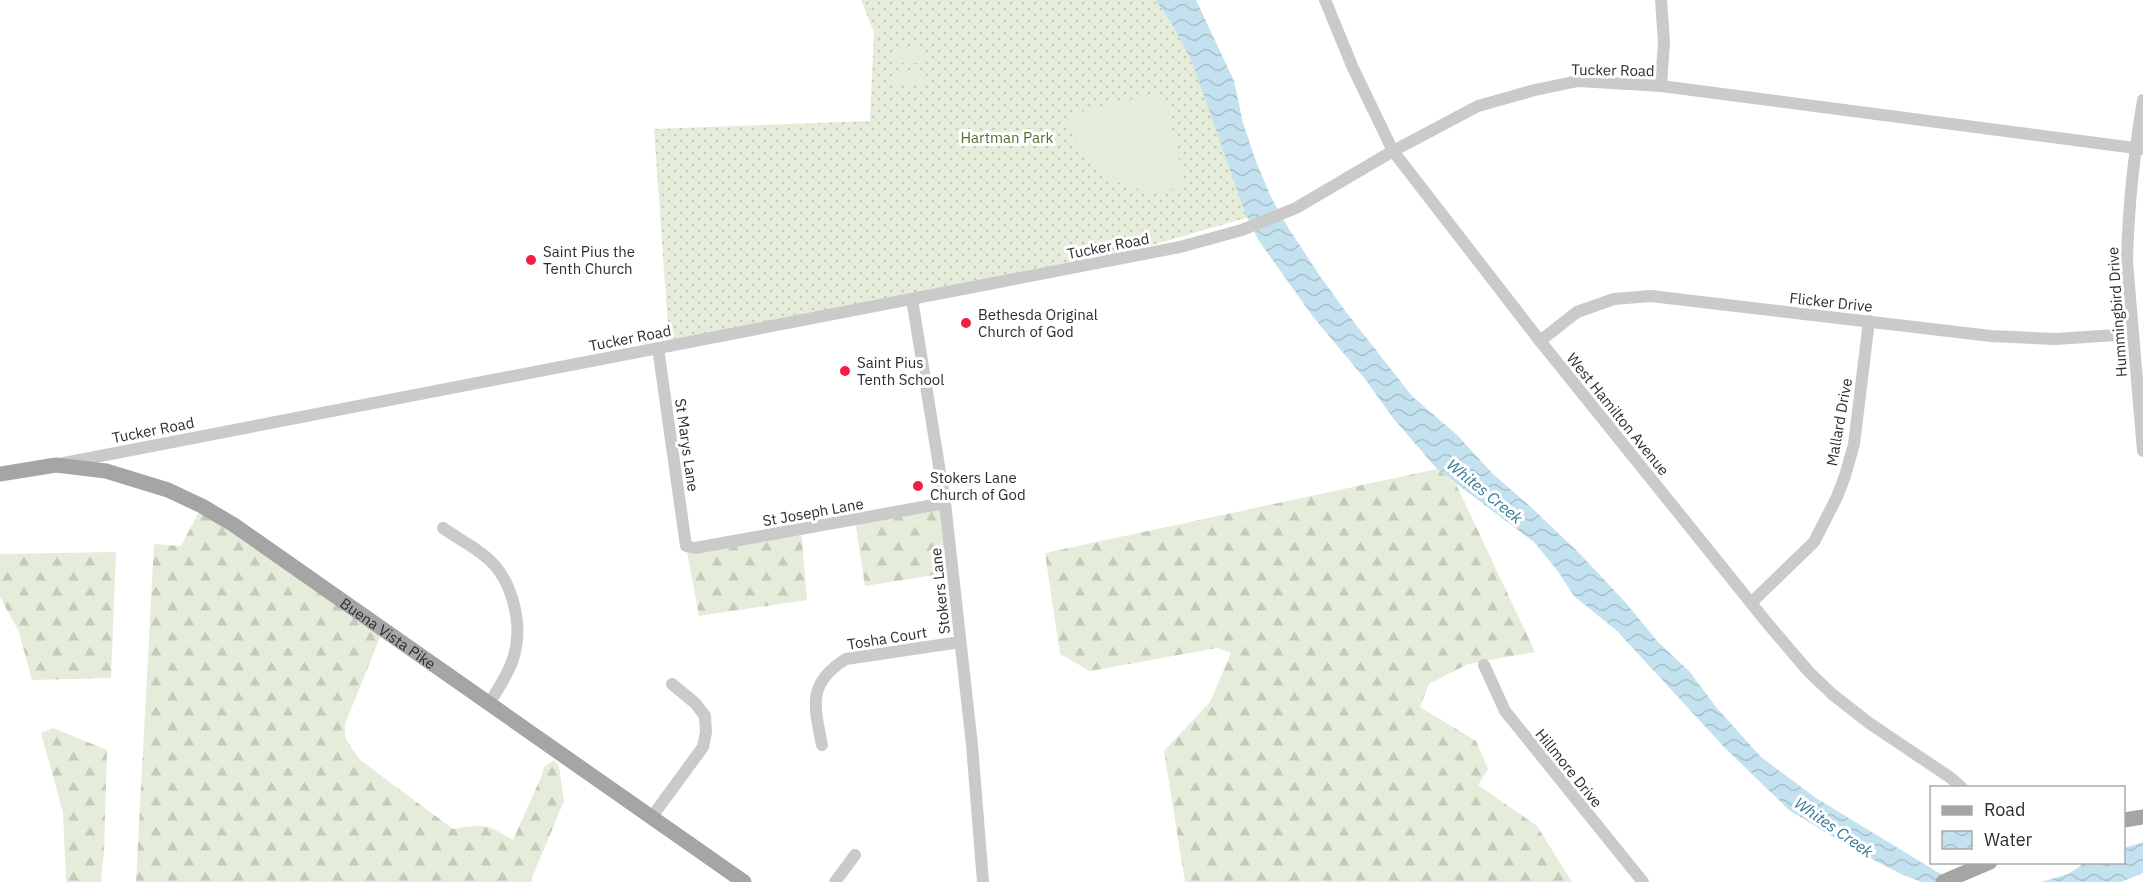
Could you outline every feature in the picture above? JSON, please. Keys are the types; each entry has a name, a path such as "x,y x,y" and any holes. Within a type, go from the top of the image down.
{"main road":[{"name":"Buena Vista Pike","path":"0,474 56,465 106,471 168,489 202,506 234,525 744,882"},
{"path":"2125,820 2143,817"},
{"path":"1943,882 1986,864"}],"street":[{"name":"West Hamilton Avenue","path":"1325,0 1353,68 1393,151 1539,341 1809,672 1832,694 1869,723 1960,786"},
{"path":"1661,0 1664,42 1661,86"},
{"name":"Tucker Road","path":"56,465 1180,247 1242,230 1296,208 1393,151 1478,106 1578,81 1661,86 2139,148"},
{"name":"Hummingbird Drive","path":"2143,100 2127,242 2132,334 2143,451"},
{"name":"Flicker Drive","path":"1539,341 1577,312 1614,299 1651,296 2014,338 2055,339 2132,334"},
{"name":"Stokers Lane","path":"912,299 945,503 975,778 983,882"},
{"name":"Mallard Drive","path":"1751,603 1814,542 1837,496 1854,444 1869,321"},
{"name":"St Marys Lane","path":"658,348 686,546"},
{"name":"St Joseph Lane","path":"686,546 695,548 945,503"},
{"path":"443,528 486,557 499,571 509,588 517,640 513,660 489,704"},
{"name":"Tosha Court","path":"822,745 815,712 815,698 821,680 831,668 846,659 960,642"},
{"name":"Hillmore Drive","path":"1484,665 1505,711 1643,882"},
{"path":"651,818 703,747 706,732 705,717 695,703 672,684"},
{"path":"836,882 855,855"}],"green space":[{"name":"Hartman Park","path":"861,0 1162,0 1189,43 1249,217 1121,254 669,340 654,129 870,121 874,32"},
{"path":"893,48 924,49 923,63 892,63"},
{"path":"892,70 923,71 923,85 892,84"},
{"path":"1157,93 1165,97 1185,187 1162,191 1129,187 1100,171 1079,146 1068,115"},
{"path":"1437,469 1456,484 1535,652 1468,664 1429,684 1420,707 1476,741 1488,769 1478,785 1537,826 1572,882 1185,882 1164,751 1210,702 1231,653 1217,648 1090,671 1060,654 1045,553"},
{"path":"945,503 953,572 865,586 855,520"},
{"path":"202,506 383,630 345,724 345,738 360,760 453,829 472,826 491,828 513,840 544,767 554,760 559,766 564,801 531,880 533,882 136,882 154,544 181,546"},
{"path":"801,529 807,600 699,616 686,546"},
{"path":"116,552 111,678 32,680 19,632 0,597 0,554"},
{"path":"53,728 107,750 101,882 66,882 63,812 41,733"}],"water":[{"name":"Whites Creek","path":"1156,0 1196,0 1234,81 1243,123 1272,199 1320,276 1412,396 1457,435 1493,474 1581,555 1626,603 1658,642 1690,672 1716,707 1761,757 1816,798 1939,873 1962,882 1921,882 1899,873 1858,852 1789,810 1724,747 1617,631 1574,596 1557,570 1534,542 1437,469 1393,418 1365,379 1314,318 1259,241 1246,215 1191,59"},
{"path":"2143,842 2143,873 2121,882 2041,882 2068,874 2083,864 2125,864 2125,848"}],"place":[{"name":"Saint Pius the Tenth Church","path":"531,260"},
{"name":"Bethesda Original Church of God","path":"966,323"},
{"name":"Saint Pius Tenth School","path":"845,371"},
{"name":"Stokers Lane Church of God","path":"918,486"}]}
